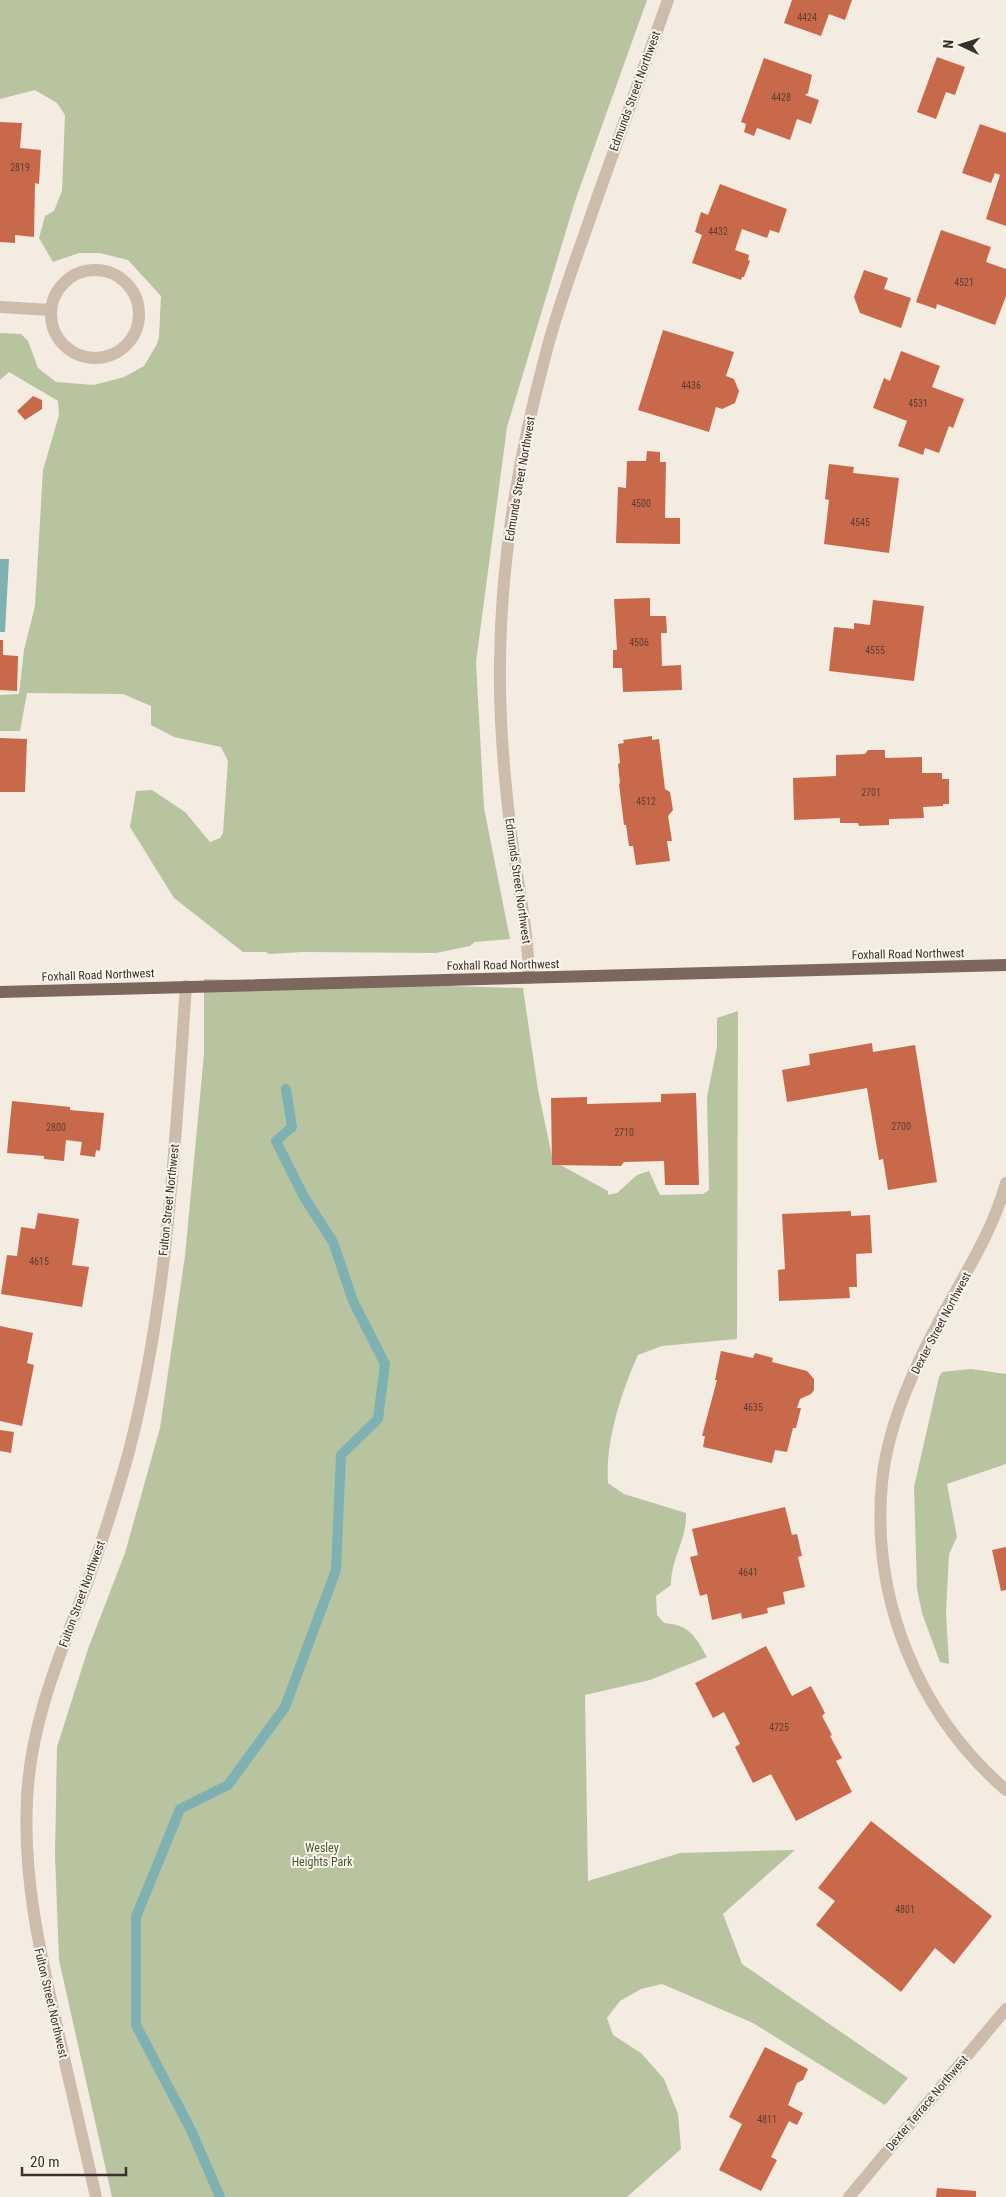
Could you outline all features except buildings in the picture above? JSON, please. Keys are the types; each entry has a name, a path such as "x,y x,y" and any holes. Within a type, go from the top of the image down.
{"main road":[{"name":"Foxhall Road Northwest","path":"0,992 1006,965"}],"street":[{"name":"Edmunds Street Northwest","path":"529,978 526,928 511,833 505,776 500,702 500,647 509,541 524,443 536,390 561,300 668,0"},
{"path":"99,270 116,275 129,286 138,301 139,318 134,335 124,348 109,357 91,359 74,354 61,343 53,327 51,310 56,293 67,280 82,272 99,270"},
{"path":"0,307 51,310"},
{"name":"Fulton Street Northwest","path":"96,2197 35,1928 28,1875 27,1794 34,1739 46,1693 104,1534 128,1455 142,1398 156,1314 168,1217 186,986"},
{"name":"Dexter Street Northwest","path":"1006,1183 985,1238 927,1344 907,1390 887,1451 882,1482 881,1514 890,1599 898,1627 916,1674 934,1706 964,1748 981,1768 1006,1790"},
{"name":"Dexter Terrace Northwest","path":"849,2197 1006,2009"}],"green space":[{"path":"0,0 647,0 575,201 507,427 476,662 484,808 510,939 475,942 470,946 436,953 303,952 269,954 266,952 243,952 174,898 130,827 136,791 152,790 185,812 210,842 220,838 223,833 228,761 221,747 174,737 151,725 151,706 123,694 27,693 20,731 0,731 0,695 19,694 24,650 35,606 43,470 59,415 58,401 9,372 0,380 0,333 21,334 28,341 38,368 56,382 94,385 124,377 144,366 159,337 161,296 128,260 100,253 79,253 53,262 39,238 45,216 54,211 62,191 65,115 57,103 35,90 0,99"},
{"name":"Wesley Heights Park","path":"204,979 523,988 538,1090 553,1161 608,1191 608,1195 617,1193 637,1175 649,1171 660,1195 703,1194 709,1190 707,1097 717,1047 717,1018 738,1011 737,1339 662,1346 638,1355 620,1401 609,1451 608,1468 608,1483 624,1494 686,1513 686,1523 673,1566 671,1585 656,1596 657,1615 664,1623 680,1626 691,1633 707,1657 650,1680 585,1695 588,1881 680,1853 795,1850 723,1914 742,1964 908,2078 885,2105 753,2023 662,1984 641,1989 620,2001 607,2018 613,2035 641,2053 664,2079 678,2114 681,2149 627,2197 112,2197 59,1960 55,1855 57,1747 88,1649 125,1553 160,1428 185,1256 204,1054"},
{"path":"971,1369 1006,1374 1006,1464 947,1484 957,1537 949,1554 946,1613 949,1664 940,1662 922,1613 917,1589 914,1487 939,1377 942,1372"}],"water":[{"path":"0,559 9,559 5,632 0,632"}],"waterway":[{"path":"220,2197 191,2130 136,2025 136,1917 180,1809 228,1785 285,1707 336,1570 341,1455 378,1419 385,1364 353,1301 333,1242 304,1197 276,1141 292,1127 286,1089"}]}
